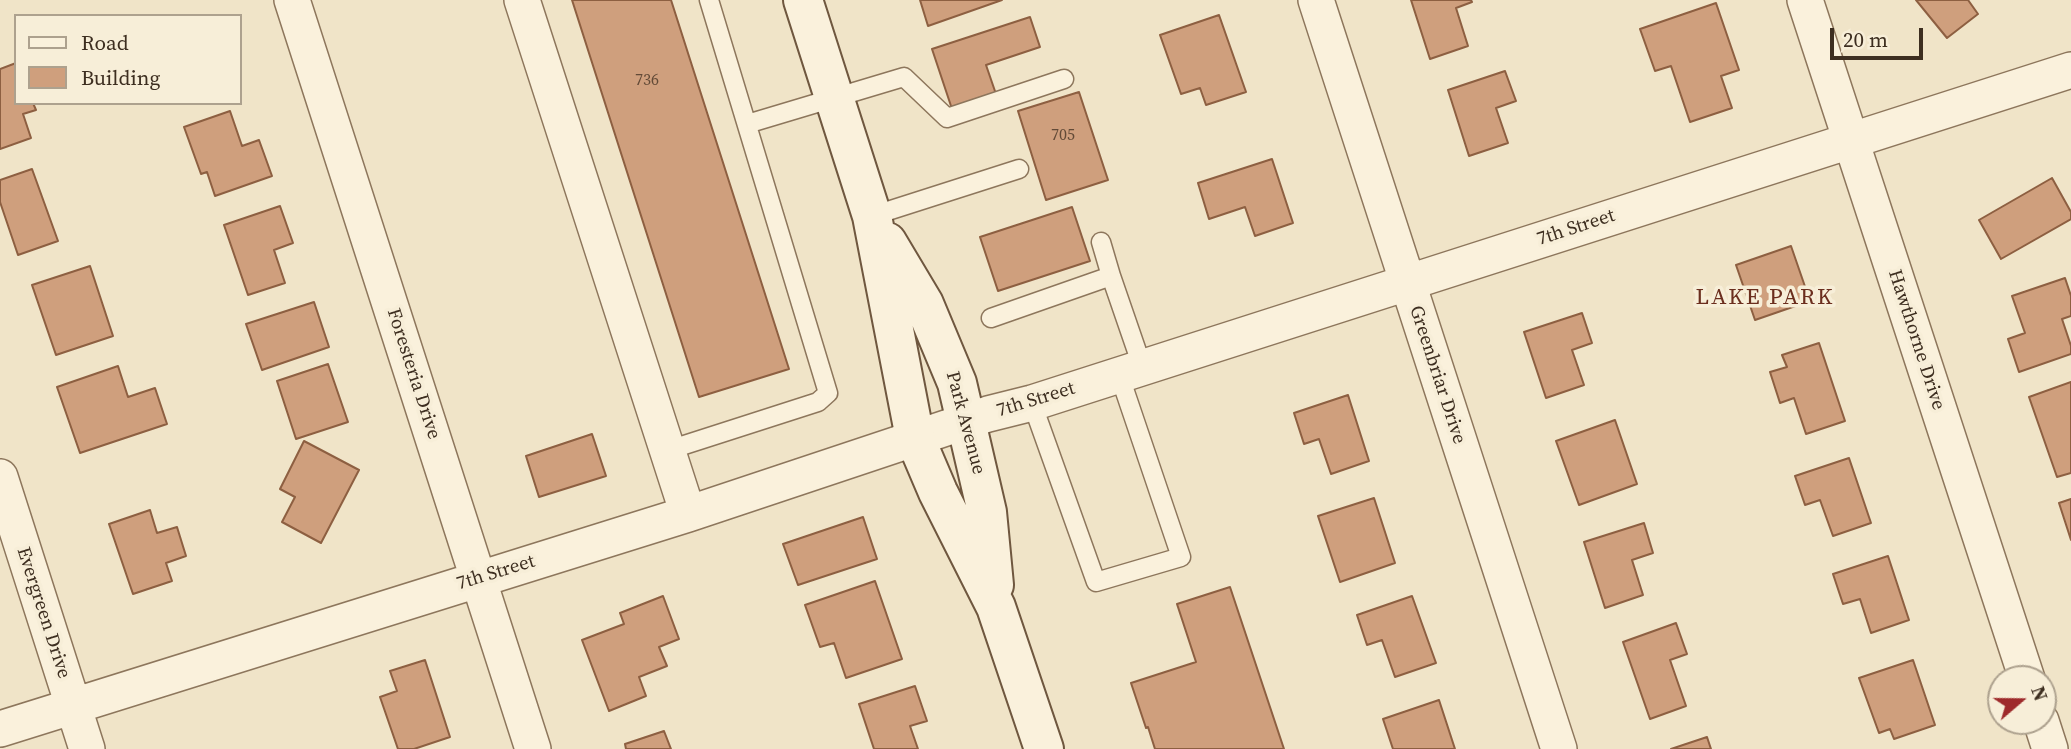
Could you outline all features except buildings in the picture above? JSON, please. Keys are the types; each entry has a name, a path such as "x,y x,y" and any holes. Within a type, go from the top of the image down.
{"street":[{"name":"Foresteria Drive","path":"292,0 533,749"},
{"path":"522,0 688,514"},
{"name":"Park Avenue","path":"803,0 872,216 915,438 938,492 996,607 1044,749"},
{"name":"Greenbriar Drive","path":"1316,0 1559,749"},
{"name":"Hawthorne Drive","path":"1805,0 2022,665"},
{"name":"7th Street","path":"0,729 688,514 915,438 1032,403 2071,70"},
{"name":"Park Avenue","path":"872,216 924,304 957,383 987,512 996,607"},
{"name":"Evergreen Drive","path":"0,477 87,749"}],"lane":[{"path":"671,463 678,447 818,402 828,393 709,0"},
{"path":"747,124 904,77 947,118 1064,79"},
{"path":"872,216 1019,169"},
{"path":"1032,403 1096,582 1181,557 1131,370 1101,242"},
{"path":"991,318 1111,276"}],"district":[{"name":"LAKE PARK","path":"1765,298"}]}
